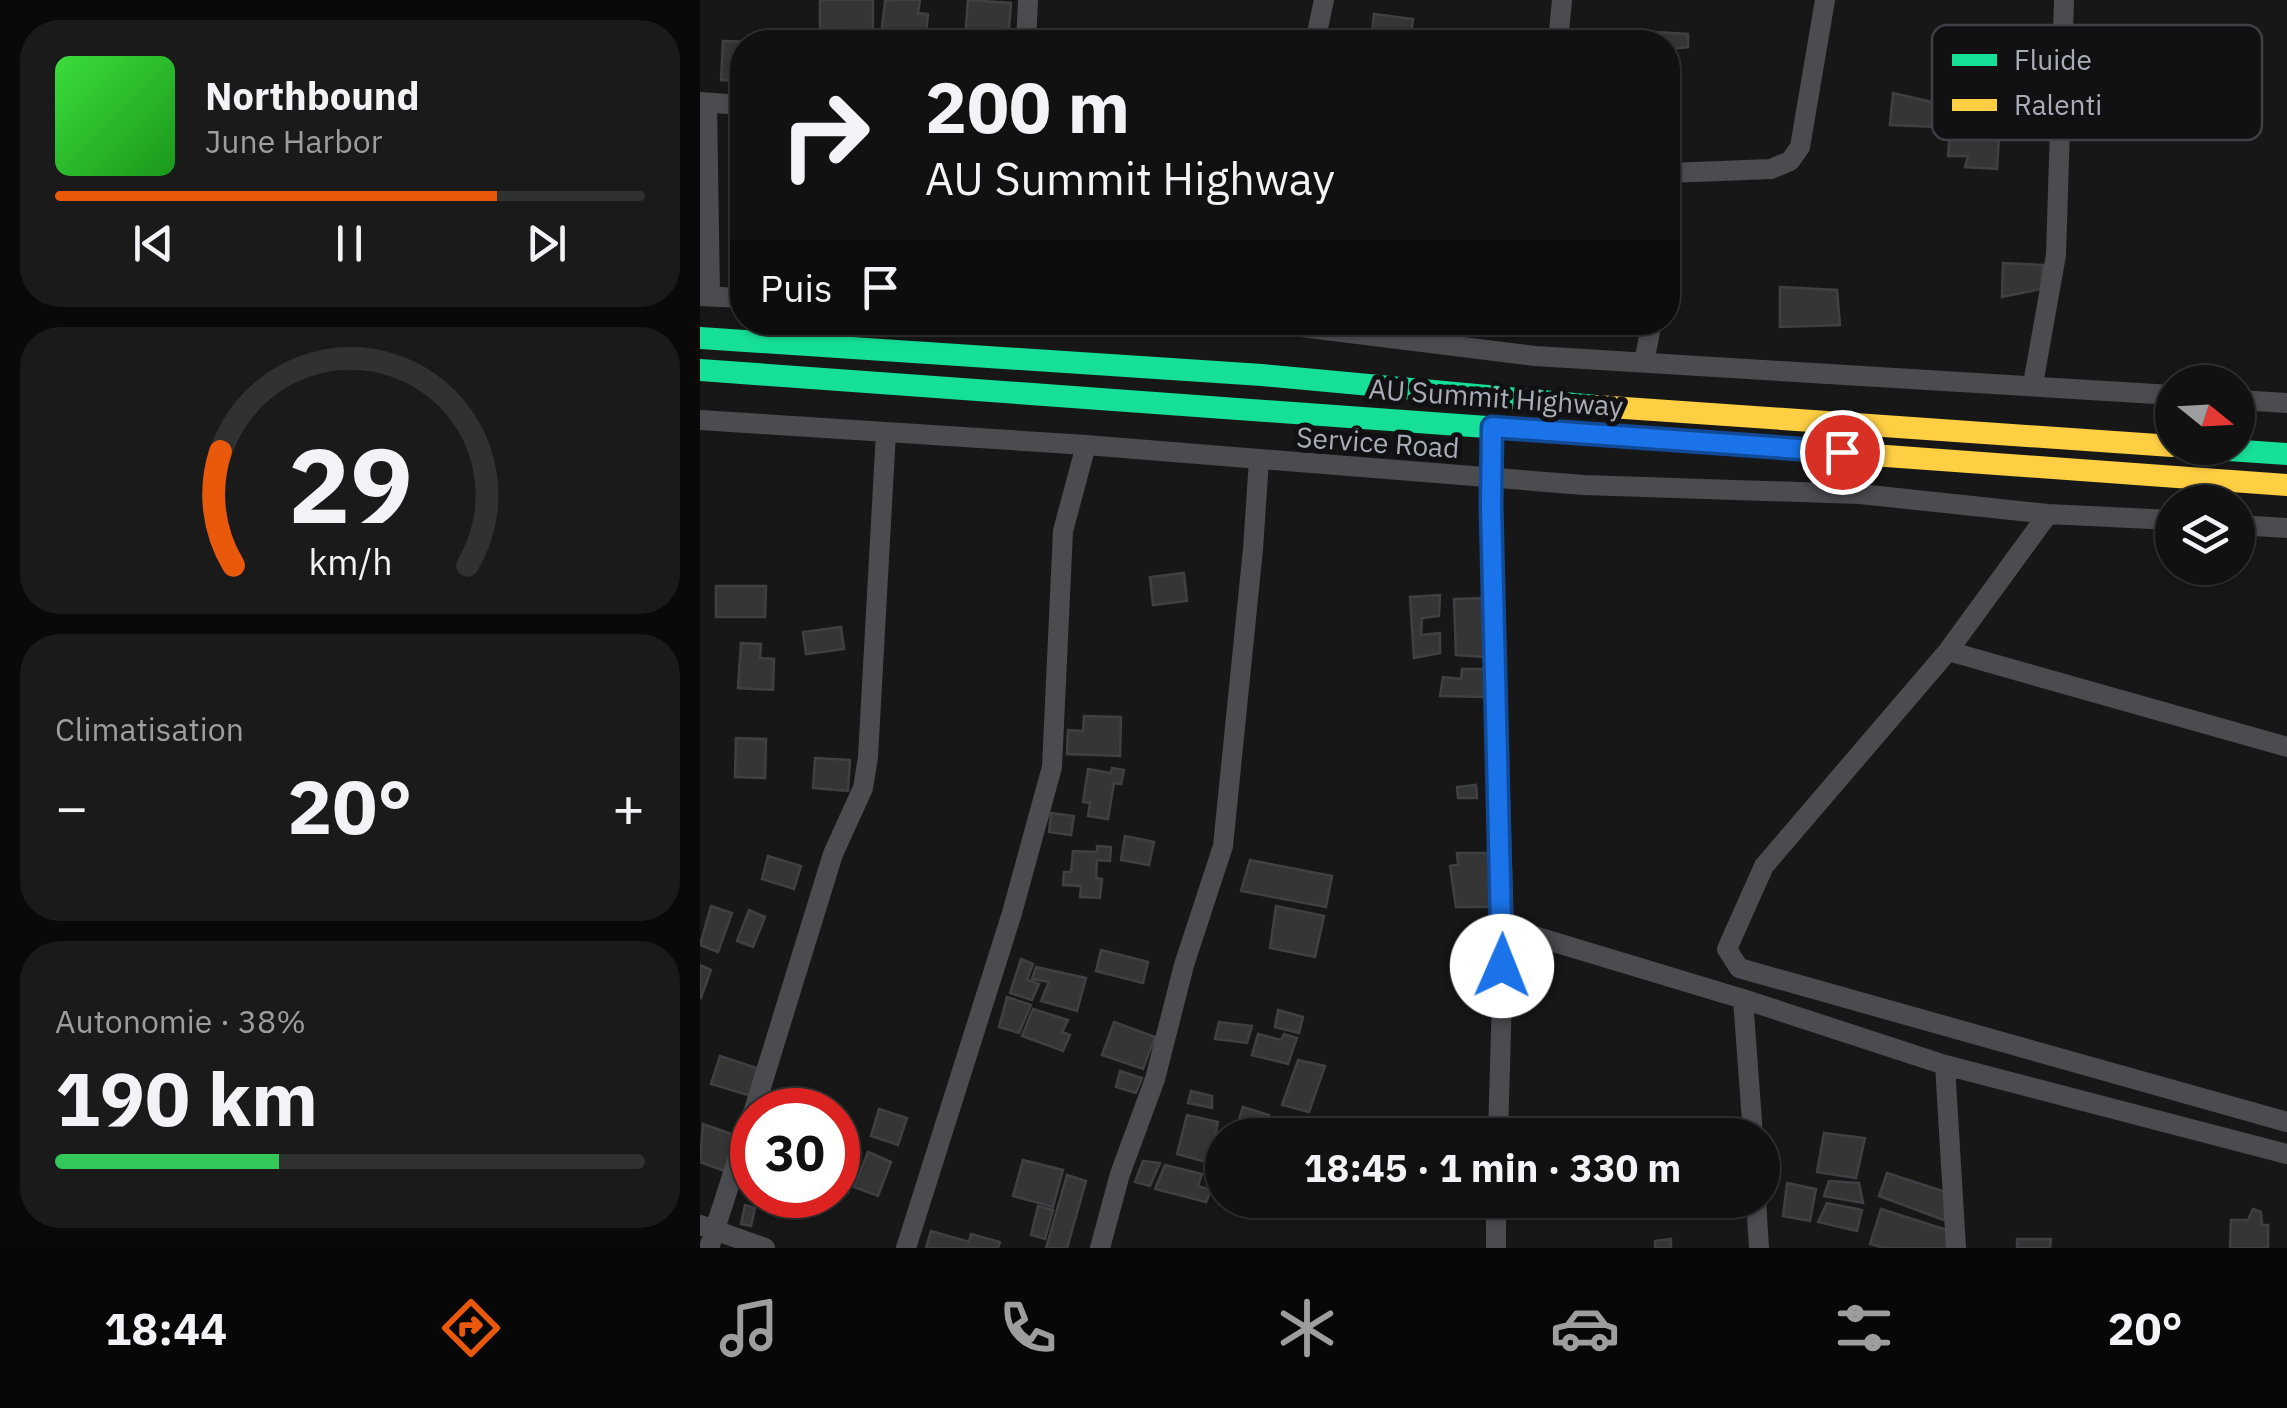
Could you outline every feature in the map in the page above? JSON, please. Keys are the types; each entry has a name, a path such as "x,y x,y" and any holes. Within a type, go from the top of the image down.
{"main road":[{"name":"AU Summit Highway","path":"700,338 1262,375 1488,398 2155,445"},
{"name":"AU Summit Highway","path":"700,370 2287,485"},
{"path":"2255,452 2287,454"}],"street":[{"path":"1027,30 1028,0"},
{"path":"1318,30 1324,0"},
{"path":"1559,30 1562,0"},
{"path":"1680,172 1771,169 1790,161 1800,148 1825,0"},
{"path":"2063,25 2064,0"},
{"path":"730,104 704,102 705,296 730,297"},
{"path":"2033,384 2056,255 2060,140"},
{"path":"1372,335 1535,356 2155,394"},
{"path":"1644,362 1649,335"},
{"path":"2255,401 2287,404"},
{"name":"Service Road","path":"700,420 1086,445 1491,478 1860,494 2048,514 2155,519"},
{"path":"1492,427 1504,927 1498,1118"},
{"path":"760,1088 833,854 863,788 868,758 886,432"},
{"path":"906,1248 1012,913 1052,767 1063,531 1086,445"},
{"path":"1100,1248 1222,846 1259,460"},
{"path":"2048,514 1948,651 1764,866 1727,949 1739,968 2287,1122"},
{"path":"2255,526 2287,528"},
{"path":"1948,651 2287,747"},
{"path":"1504,927 1945,1066 2287,1154"},
{"path":"1742,999 1751,1118"},
{"path":"1945,1066 1956,1248"},
{"path":"730,1174 708,1234 765,1248"},
{"path":"1496,1218 1496,1248"},
{"path":"1757,1218 1759,1248"}],"building":[{"path":"820,0 873,0 873,29 820,28"},
{"path":"920,0 918,13 928,14 926,30 882,30 885,1"},
{"path":"968,0 1011,3 1009,29 966,30"},
{"path":"1374,14 1413,19 1412,30 1372,30"},
{"path":"1680,34 1688,34 1688,47 1680,48"},
{"path":"723,41 730,41 730,80 721,80"},
{"path":"1893,93 1932,102 1932,127 1890,125"},
{"path":"1949,140 1999,140 1997,169 1965,167 1968,156 1948,156"},
{"path":"2003,263 2043,265 2041,289 2002,297"},
{"path":"1780,287 1837,290 1840,325 1780,327"},
{"path":"1184,573 1187,601 1153,605 1150,577"},
{"path":"716,586 766,586 765,617 716,617"},
{"path":"1440,595 1439,616 1422,618 1421,635 1440,633 1440,653 1414,658 1410,597"},
{"path":"1486,598 1484,657 1456,655 1454,599"},
{"path":"841,627 844,649 806,654 803,632"},
{"path":"741,643 761,644 760,658 774,659 773,690 738,688"},
{"path":"1462,669 1487,669 1485,697 1440,696 1443,677 1461,679"},
{"path":"1084,716 1121,717 1120,756 1067,754 1068,730 1083,731"},
{"path":"736,738 766,739 765,778 735,777"},
{"path":"815,758 850,760 848,791 813,788"},
{"path":"1112,768 1124,770 1121,784 1114,783 1108,819 1088,816 1090,803 1083,802 1088,769 1111,773"},
{"path":"1476,785 1477,798 1458,798 1457,787"},
{"path":"1051,813 1074,816 1071,835 1049,832"},
{"path":"1125,836 1154,842 1149,865 1121,860"},
{"path":"1097,846 1111,847 1110,861 1097,860 1096,878 1102,879 1100,898 1080,897 1081,886 1063,885 1064,872 1071,872 1073,851 1097,852"},
{"path":"1457,853 1495,853 1495,907 1456,907 1450,866 1458,864"},
{"path":"768,856 801,866 794,889 762,879"},
{"path":"1250,860 1332,876 1326,907 1241,891"},
{"path":"711,906 732,913 718,952 700,945"},
{"path":"1276,906 1324,916 1315,957 1270,948"},
{"path":"749,910 765,917 753,947 737,941"},
{"path":"1101,950 1148,962 1143,983 1096,971"},
{"path":"1021,959 1033,964 1027,980 1039,984 1032,1000 1010,993"},
{"path":"700,965 711,970 701,998 700,997"},
{"path":"1036,967 1086,978 1077,1011 1041,1001 1049,982 1032,979"},
{"path":"1007,997 1031,1005 1019,1033 999,1027"},
{"path":"1033,1009 1068,1020 1062,1032 1070,1035 1063,1051 1022,1036"},
{"path":"1278,1010 1303,1017 1299,1033 1275,1027"},
{"path":"1114,1022 1155,1037 1143,1069 1102,1055"},
{"path":"1219,1022 1252,1026 1247,1043 1215,1039"},
{"path":"1258,1034 1281,1040 1284,1034 1297,1038 1288,1064 1252,1055"},
{"path":"720,1056 760,1069 754,1088 730,1090 711,1084"},
{"path":"1298,1060 1325,1066 1309,1112 1282,1105"},
{"path":"1120,1071 1142,1078 1136,1093 1116,1087"},
{"path":"1191,1091 1212,1096 1212,1108 1188,1103"},
{"path":"1243,1107 1269,1115 1268,1118 1239,1118"},
{"path":"879,1109 907,1118 898,1145 871,1136"},
{"path":"1187,1115 1205,1119 1205,1162 1177,1154"},
{"path":"703,1124 730,1134 730,1155 724,1171 700,1162"},
{"path":"1824,1133 1865,1138 1856,1178 1817,1172"},
{"path":"868,1152 891,1162 878,1196 860,1189 860,1172"},
{"path":"1023,1160 1063,1170 1053,1207 1013,1196"},
{"path":"1143,1161 1160,1163 1150,1186 1135,1182"},
{"path":"1165,1165 1202,1174 1198,1186 1205,1188 1205,1202 1155,1189"},
{"path":"1887,1173 1952,1194 1944,1220 1879,1196"},
{"path":"1067,1175 1086,1181 1067,1248 1046,1248"},
{"path":"1829,1181 1859,1183 1863,1203 1824,1196"},
{"path":"1787,1183 1816,1189 1810,1221 1783,1216"},
{"path":"1827,1203 1862,1210 1857,1231 1818,1222"},
{"path":"1038,1206 1053,1210 1045,1239 1031,1235"},
{"path":"1881,1209 1950,1231 1948,1248 1884,1248 1870,1244"},
{"path":"2253,1209 2261,1212 2262,1225 2268,1225 2268,1248 2230,1248 2231,1220 2248,1220"},
{"path":"742,1218 753,1218 751,1226 741,1224"},
{"path":"931,1231 969,1242 971,1234 1000,1242 998,1248 926,1248"},
{"path":"1671,1239 1671,1248 1655,1248 1655,1241"},
{"path":"2017,1239 2051,1239 2050,1248 2017,1248"}],"traffic: fast":[{"path":"700,338 1262,375 1596,406"},
{"path":"700,370 1666,440"},
{"path":"2255,452 2287,454"}],"traffic: slow":[{"path":"1596,406 2155,445"},
{"path":"1666,440 2287,485"}],"route":[{"path":"1502,966 1492,427 1842,452"}]}
